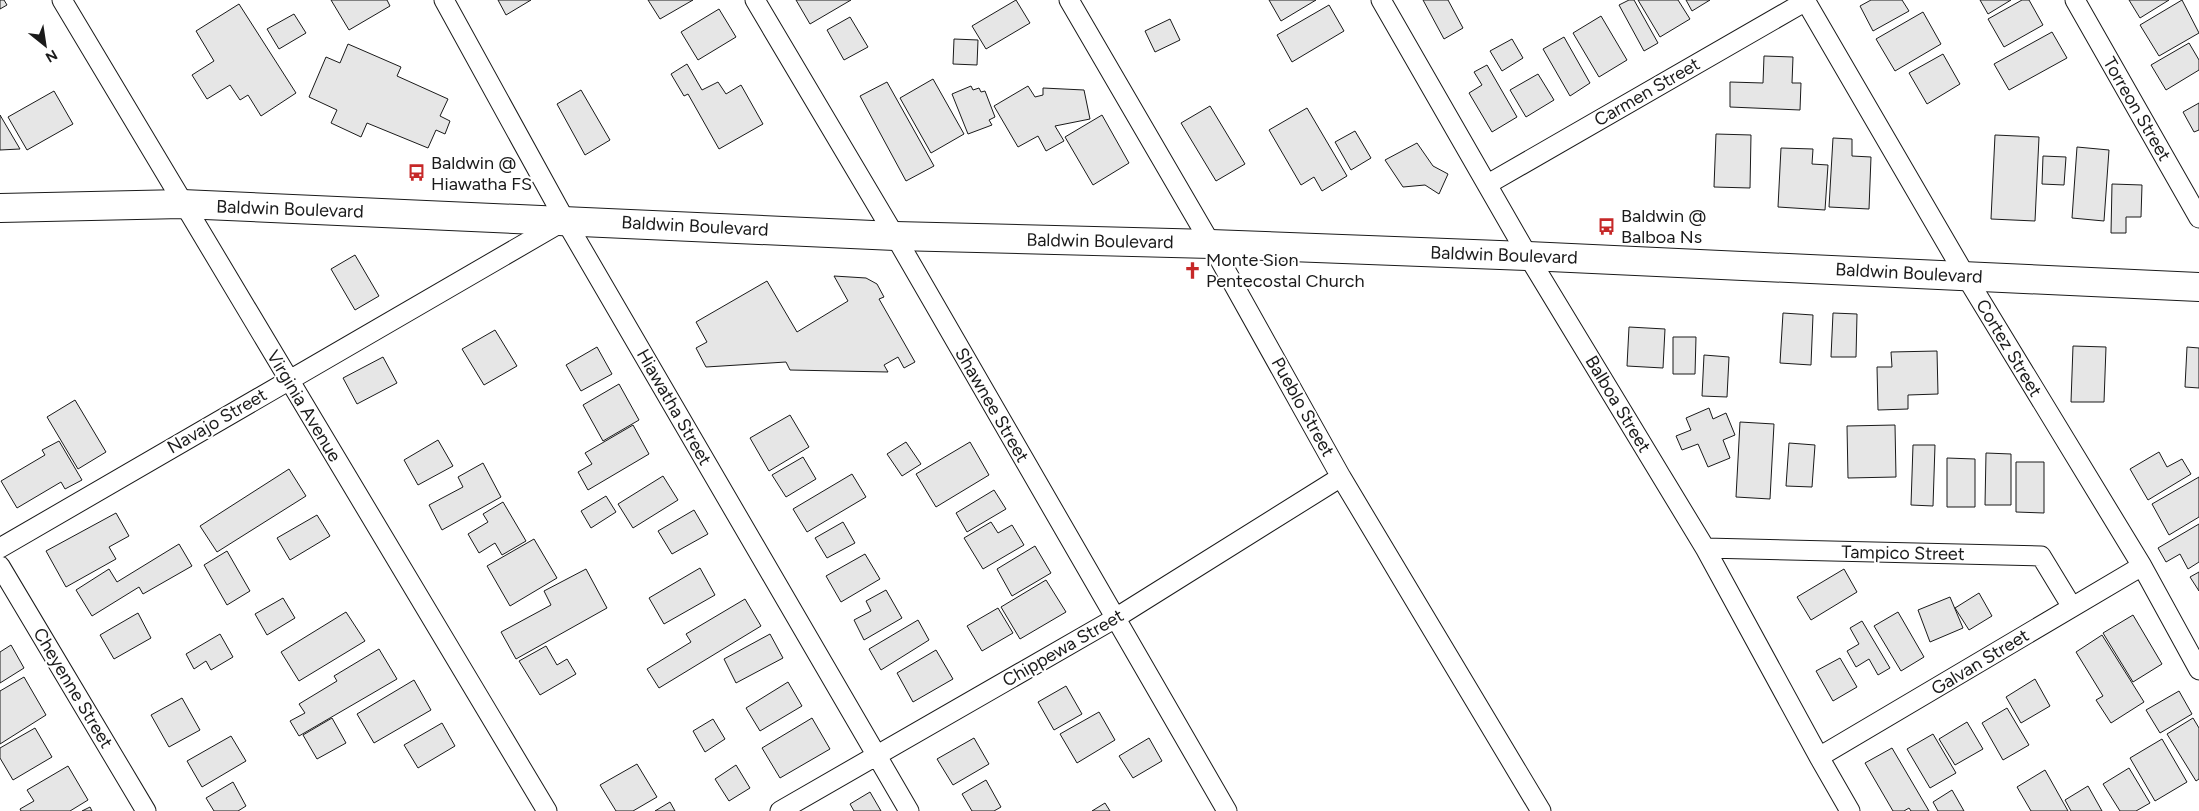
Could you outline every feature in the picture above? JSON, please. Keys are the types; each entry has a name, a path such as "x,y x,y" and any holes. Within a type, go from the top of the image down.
{"main road":[{"name":"Baldwin Boulevard","path":"0,208 182,204 895,236 1211,244 1528,256 1965,275 2199,288"}],"street":[{"name":"Virginia Avenue","path":"62,0 182,204 547,811"},
{"name":"Hiawatha Street","path":"444,0 565,220 909,811"},
{"name":"Shawnee Street","path":"755,0 895,236 1114,619 1227,811"},
{"name":"Pueblo Street","path":"1069,0 1211,244 1341,477 1541,811"},
{"name":"Balboa Street","path":"1381,0 1528,256 1705,548 1850,811"},
{"name":"Carmen Street","path":"1488,184 1805,0"},
{"name":"Cortez Street","path":"1805,0 1965,275 2142,566 2199,670"},
{"name":"Torreon Street","path":"2075,0 2199,218"},
{"name":"Navajo Street","path":"0,548 565,220"},
{"name":"Chippewa Street","path":"780,811 875,754 1114,619 1341,477"},
{"name":"Tampico Street","path":"1705,548 2041,556 2072,607"},
{"name":"Cheyenne Street","path":"0,566 146,811"},
{"name":"Galvan Street","path":"1819,757 2142,566"}],"building":[{"path":"0,0 4,0 7,5 0,9"},
{"path":"331,0 387,0 390,6 349,30"},
{"path":"498,0 531,0 506,15"},
{"path":"648,0 693,0 660,19"},
{"path":"796,0 851,0 810,24"},
{"path":"1016,0 1030,23 986,49 972,26"},
{"path":"1269,0 1316,0 1281,21"},
{"path":"1423,0 1448,0 1463,28 1444,39"},
{"path":"1629,0 1634,0 1658,43 1644,51 1619,5"},
{"path":"1638,0 1678,0 1690,19 1660,37"},
{"path":"1686,0 1710,0 1692,11"},
{"path":"1871,0 1902,0 1909,11 1873,31 1860,6"},
{"path":"1980,0 2011,0 1988,14"},
{"path":"2022,0 2029,0 2043,25 2004,47 1988,19"},
{"path":"2129,0 2169,0 2140,18"},
{"path":"2182,0 2199,33 2159,56 2140,25"},
{"path":"239,4 296,93 261,116 248,95 240,100 230,85 207,99 192,75 214,61 196,31"},
{"path":"1329,5 1344,31 1292,62 1277,35"},
{"path":"719,9 736,37 698,60 681,32"},
{"path":"1923,12 1941,44 1895,71 1876,39"},
{"path":"294,14 306,33 279,49 267,29"},
{"path":"1601,16 1627,60 1599,77 1573,33"},
{"path":"850,17 868,47 844,60 827,30"},
{"path":"1170,19 1180,40 1155,52 1145,31"},
{"path":"2052,32 2067,58 2009,90 1994,64"},
{"path":"1564,37 1590,83 1570,96 1543,49"},
{"path":"954,39 978,40 977,65 953,64"},
{"path":"1512,39 1523,58 1502,71 1490,51"},
{"path":"2189,43 2199,60 2199,70 2166,90 2151,65"},
{"path":"348,44 401,67 397,76 448,99 440,116 450,121 445,134 436,130 428,148 367,123 361,137 331,123 337,110 309,97 326,57 340,63"},
{"path":"1943,54 1960,84 1927,104 1909,73"},
{"path":"1764,56 1793,57 1792,83 1801,83 1800,110 1730,107 1730,82 1763,83"},
{"path":"687,64 702,90 718,82 726,94 741,85 763,124 719,149 688,94 684,96 671,74"},
{"path":"1487,65 1517,117 1492,132 1469,93 1482,85 1474,72"},
{"path":"1538,74 1554,100 1526,117 1510,90"},
{"path":"933,79 964,134 931,153 900,98"},
{"path":"887,82 934,166 906,181 860,96"},
{"path":"971,86 973,90 979,88 981,92 985,91 995,117 989,120 992,125 968,134 952,94"},
{"path":"1028,86 1035,97 1043,95 1043,88 1084,90 1090,119 1055,126 1064,141 1046,151 1038,136 1018,147 994,106"},
{"path":"581,90 610,140 585,155 557,104"},
{"path":"54,91 73,124 27,150 8,117"},
{"path":"2199,103 2199,130 2194,132 2183,112"},
{"path":"1210,106 1245,164 1216,181 1181,123"},
{"path":"1307,108 1347,176 1322,191 1314,177 1301,185 1269,130"},
{"path":"0,115 20,149 0,150"},
{"path":"1102,115 1129,163 1093,185 1065,137"},
{"path":"1355,131 1371,158 1351,170 1335,142"},
{"path":"1716,134 1751,135 1750,188 1714,187"},
{"path":"1995,135 2039,137 2035,221 1991,219"},
{"path":"1833,138 1852,139 1852,156 1871,157 1869,209 1829,207"},
{"path":"1417,143 1433,166 1448,174 1439,194 1425,185 1403,187 1385,160"},
{"path":"2077,147 2109,150 2104,221 2072,218"},
{"path":"1781,148 1813,149 1812,164 1828,165 1825,210 1778,207"},
{"path":"2043,156 2066,157 2064,185 2042,184"},
{"path":"2112,184 2142,185 2141,217 2126,217 2126,233 2111,233"},
{"path":"355,255 379,296 355,310 331,269"},
{"path":"834,276 866,278 877,284 884,297 879,299 915,362 904,368 898,357 884,365 888,372 790,370 786,362 706,367 696,348 707,342 696,322 767,281 797,332 848,301"},
{"path":"1783,313 1813,315 1811,365 1780,363"},
{"path":"1833,313 1857,314 1856,357 1831,357"},
{"path":"1629,327 1665,329 1663,368 1627,366"},
{"path":"495,330 517,366 484,385 462,349"},
{"path":"1673,337 1696,337 1695,374 1673,374"},
{"path":"2073,346 2106,347 2104,402 2071,402"},
{"path":"597,347 612,374 581,391 566,365"},
{"path":"2187,347 2199,348 2199,388 2185,387"},
{"path":"1937,351 1938,394 1908,395 1908,409 1878,410 1877,367 1892,367 1891,352"},
{"path":"1704,355 1729,357 1727,397 1702,396"},
{"path":"383,357 397,383 357,404 343,378"},
{"path":"619,384 639,420 603,441 583,405"},
{"path":"75,400 106,452 78,469 47,417"},
{"path":"1709,408 1713,419 1726,413 1735,435 1723,440 1730,458 1708,467 1698,444 1682,450 1676,436 1691,430 1686,418"},
{"path":"790,415 809,447 769,471 750,438"},
{"path":"1740,422 1774,424 1770,499 1736,497"},
{"path":"633,425 649,454 588,490 578,472 592,464 585,453"},
{"path":"1895,425 1896,477 1848,478 1847,426"},
{"path":"438,440 453,466 418,485 404,460"},
{"path":"59,441 82,480 65,489 61,482 17,508 1,481 45,455 42,450"},
{"path":"906,442 921,464 902,476 887,454"},
{"path":"970,442 989,475 936,507 916,474"},
{"path":"1789,443 1815,445 1812,487 1786,486"},
{"path":"1913,445 1935,445 1933,506 1911,505"},
{"path":"2159,452 2167,467 2182,459 2191,474 2148,500 2130,469"},
{"path":"1986,453 2011,454 2011,505 1985,505"},
{"path":"803,457 816,479 786,497 772,475"},
{"path":"1947,458 1975,459 1975,507 1947,507"},
{"path":"2016,462 2044,462 2044,513 2016,512"},
{"path":"483,463 501,497 442,530 429,505 463,487 458,477"},
{"path":"289,469 306,496 217,552 200,526"},
{"path":"852,474 866,497 807,532 793,509"},
{"path":"663,476 678,500 633,528 618,504"},
{"path":"2199,477 2199,517 2169,535 2152,504"},
{"path":"994,490 1006,509 967,532 956,513"},
{"path":"606,496 616,512 591,528 581,511"},
{"path":"503,502 526,541 502,555 495,543 479,553 468,534 488,522 483,514"},
{"path":"694,510 708,534 672,554 658,531"},
{"path":"116,513 129,536 109,547 116,559 66,587 46,551"},
{"path":"317,515 330,536 290,560 277,538"},
{"path":"843,522 855,543 827,558 815,538"},
{"path":"991,522 998,533 1012,525 1024,545 983,569 964,538"},
{"path":"2199,524 2199,562 2188,569 2180,554 2166,562 2158,548"},
{"path":"534,539 557,578 510,606 487,566"},
{"path":"179,544 192,566 143,594 139,587 92,616 76,590 109,569 117,582"},
{"path":"1035,546 1051,573 1012,596 997,569"},
{"path":"227,551 250,591 227,605 204,565"},
{"path":"865,554 880,579 841,602 826,576"},
{"path":"700,568 715,595 664,624 649,598"},
{"path":"586,569 607,608 516,659 501,632 551,605 544,591"},
{"path":"1844,569 1857,592 1811,620 1797,597"},
{"path":"2199,572 2199,591 2190,577"},
{"path":"1046,580 1066,612 1020,639 1001,607"},
{"path":"886,590 902,618 864,640 854,620 871,611 866,601"},
{"path":"1979,593 1992,616 1969,630 1955,608"},
{"path":"1950,597 1963,628 1930,642 1918,610"},
{"path":"283,598 295,618 267,635 255,614"},
{"path":"745,599 761,626 659,688 647,669 691,642 686,634"},
{"path":"998,608 1013,633 982,651 967,626"},
{"path":"346,612 365,641 299,681 281,652"},
{"path":"1898,612 1924,657 1901,671 1874,626"},
{"path":"138,613 151,638 114,659 100,635"},
{"path":"2133,615 2162,664 2133,682 2103,633"},
{"path":"918,620 929,640 881,670 869,649"},
{"path":"1862,621 1890,668 1878,675 1869,659 1856,667 1847,651 1859,644 1850,628"},
{"path":"220,634 233,657 211,670 206,661 194,669 186,654"},
{"path":"770,634 783,658 736,683 724,659"},
{"path":"2102,635 2144,702 2111,723 2096,700 2103,696 2076,652"},
{"path":"11,645 24,668 0,683 0,652"},
{"path":"546,646 557,665 567,659 576,674 540,695 519,661"},
{"path":"379,649 397,679 299,736 290,721 305,713 299,704 337,681 334,676"},
{"path":"936,650 953,679 913,702 897,673"},
{"path":"1840,658 1857,687 1833,701 1816,671"},
{"path":"24,677 46,715 0,744 0,691"},
{"path":"2035,679 2050,706 2021,723 2006,697"},
{"path":"414,680 431,710 374,743 357,714"},
{"path":"788,682 802,706 760,731 746,708"},
{"path":"1066,686 1082,714 1054,730 1038,702"},
{"path":"2179,691 2192,714 2160,733 2146,710"},
{"path":"182,698 200,730 169,747 151,715"},
{"path":"2007,708 2029,745 2003,760 1982,723"},
{"path":"1099,712 1115,740 1077,763 1060,734"},
{"path":"332,718 346,743 317,759 303,735"},
{"path":"812,718 830,749 780,778 762,748"},
{"path":"2193,718 2199,728 2199,779 2196,781 2167,734"},
{"path":"713,719 725,739 705,752 693,731"},
{"path":"1967,722 1983,749 1955,765 1939,739"},
{"path":"442,723 455,746 418,768 404,745"},
{"path":"35,728 52,757 13,780 0,758 0,748"},
{"path":"1933,734 1956,773 1930,788 1907,749"},
{"path":"231,736 246,761 202,787 187,761"},
{"path":"974,738 989,764 953,785 937,759"},
{"path":"1149,738 1162,761 1133,778 1119,756"},
{"path":"2162,739 2187,782 2155,801 2130,758"},
{"path":"1892,748 1929,811 1911,811 1909,808 1904,811 1893,811 1865,763"},
{"path":"637,764 657,797 633,811 616,811 600,785"},
{"path":"736,765 750,788 729,801 715,779"},
{"path":"68,766 88,800 70,811 21,811 20,809 34,801 27,790"},
{"path":"2129,768 2150,803 2136,811 2120,811 2103,784"},
{"path":"2045,770 2068,811 2031,811 2017,787"},
{"path":"986,780 1001,807 994,811 972,811 962,794"},
{"path":"233,782 246,806 238,811 214,811 206,798"},
{"path":"2088,786 2102,811 2071,811 2065,800"},
{"path":"1952,790 1964,811 1938,811 1933,802"},
{"path":"870,792 881,811 854,811 850,804"},
{"path":"670,802 675,811 655,811"},
{"path":"1105,803 1110,811 1092,811"},
{"path":"90,807 92,811 82,811"}],"place":[{"name":"Baldwin @ Hiawatha FS","path":"417,173"},
{"name":"Baldwin @ Balboa Ns","path":"1607,226"},
{"name":"Monte Sion Pentecostal Church","path":"1192,270"}]}
